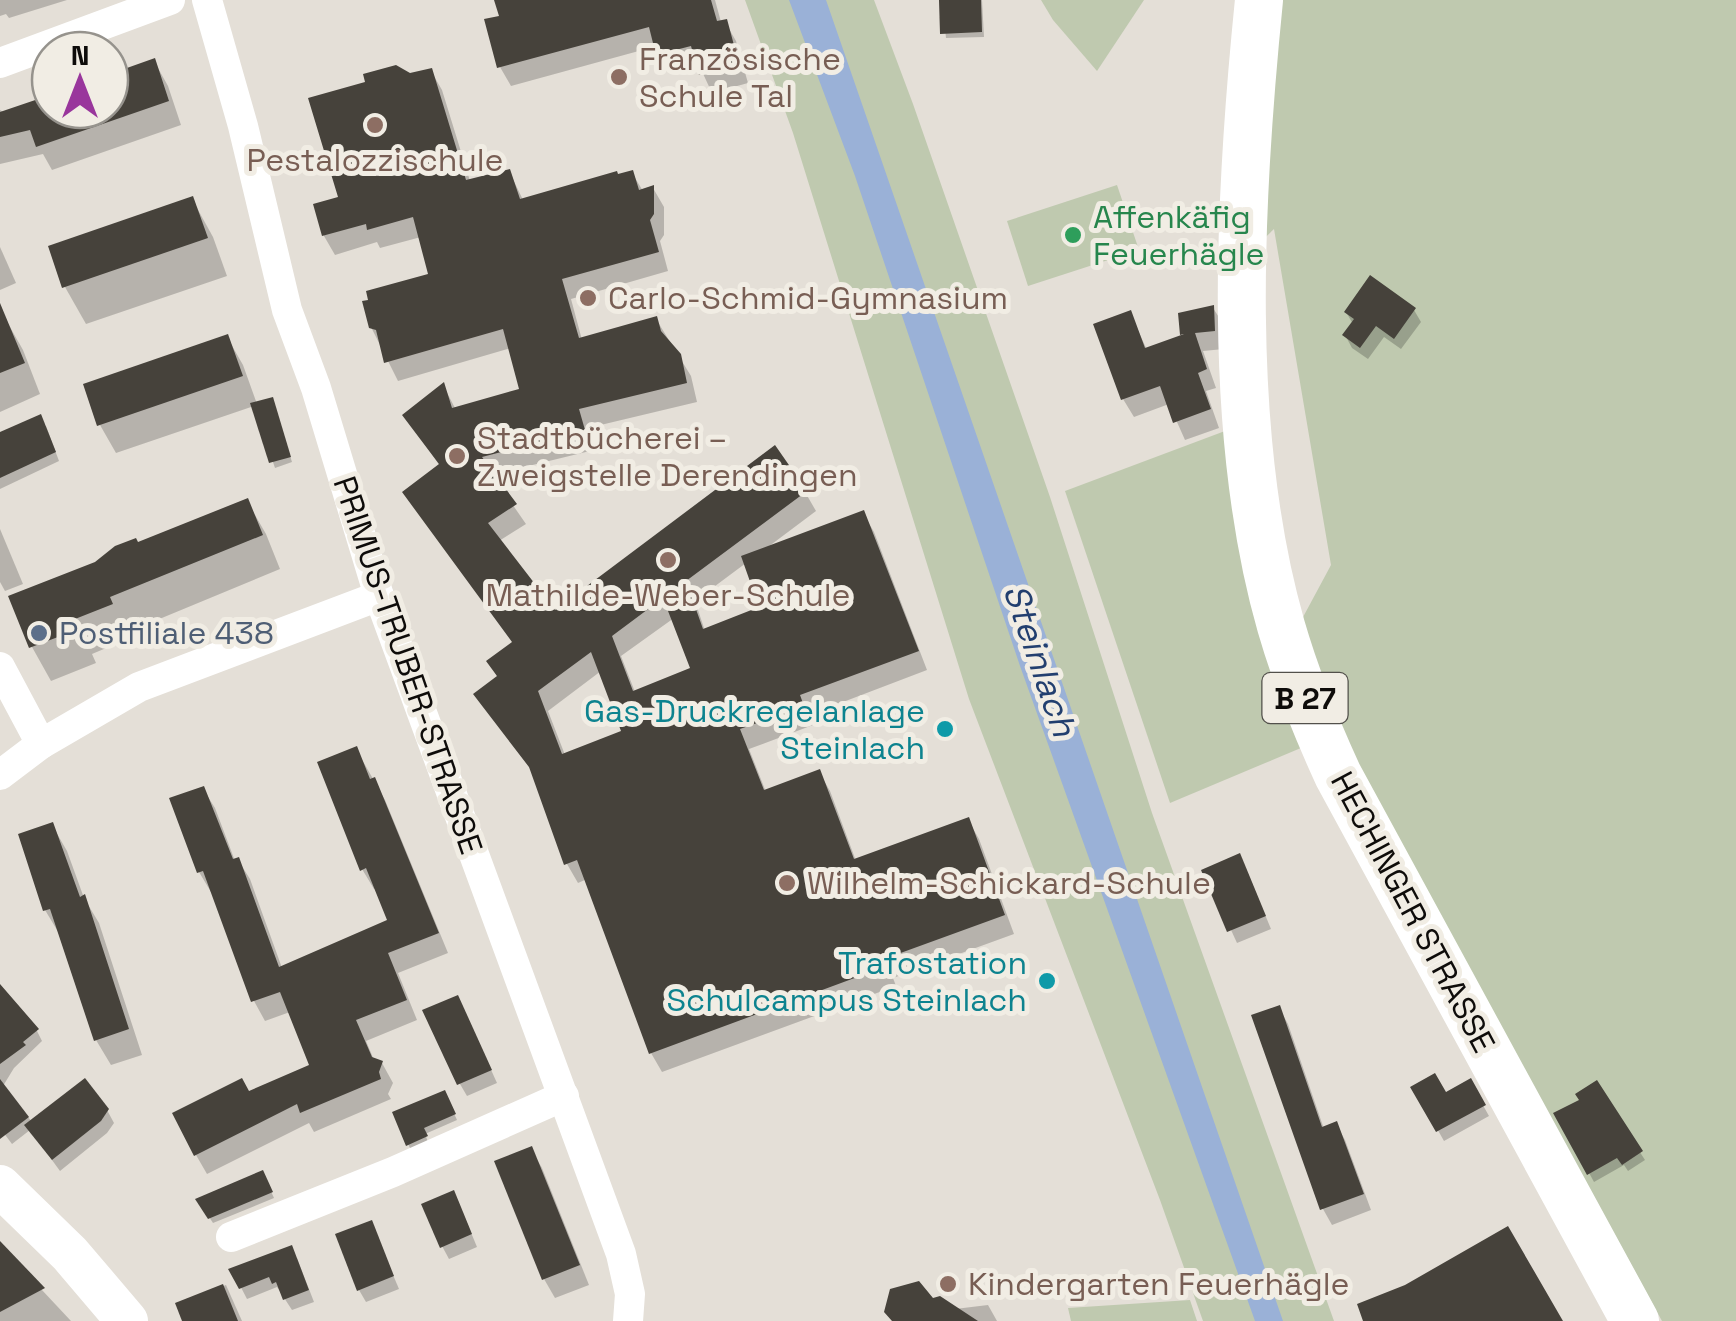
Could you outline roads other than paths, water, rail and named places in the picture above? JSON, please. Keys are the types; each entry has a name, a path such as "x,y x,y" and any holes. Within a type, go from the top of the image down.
{"main road":[{"name":"HECHINGER STRASSE","path":"1259,0 1245,216 1245,354 1255,486 1281,626 1308,706 1338,775 1635,1321"}],"street":[{"path":"0,62 170,0"},
{"name":"PRIMUS-TRUBER-STRASSE","path":"207,0 243,126 287,310 316,388 379,596 628,1278 628,1321"},
{"path":"0,775 42,744 139,687 379,596"},
{"path":"0,667 42,744"},
{"path":"231,1237 564,1096"},
{"path":"0,1186 59,1243 127,1321"}],"water":[{"name":"Steinlach","path":"789,0 826,0 1283,1321 1255,1321 1020,666 855,176"}],"place":[{"name":"Französische Schule Tal","path":"619,77"},
{"name":"Pestalozzischule","path":"375,125"},
{"name":"Affenkäfig Feuerhägle","path":"1073,235"},
{"name":"Carlo-Schmid-Gymnasium","path":"588,298"},
{"name":"Stadtbücherei – Zweigstelle Derendingen","path":"457,456"},
{"name":"Mathilde-Weber-Schule","path":"668,560"},
{"name":"Postfiliale 438","path":"39,633"},
{"name":"Gas-Druckregelanlage Steinlach","path":"945,729"},
{"name":"Wilhelm-Schickard-Schule","path":"787,883"},
{"name":"Trafostation Schulcampus Steinlach","path":"1047,981"},
{"name":"Kindergarten Feuerhägle","path":"948,1284"}]}
